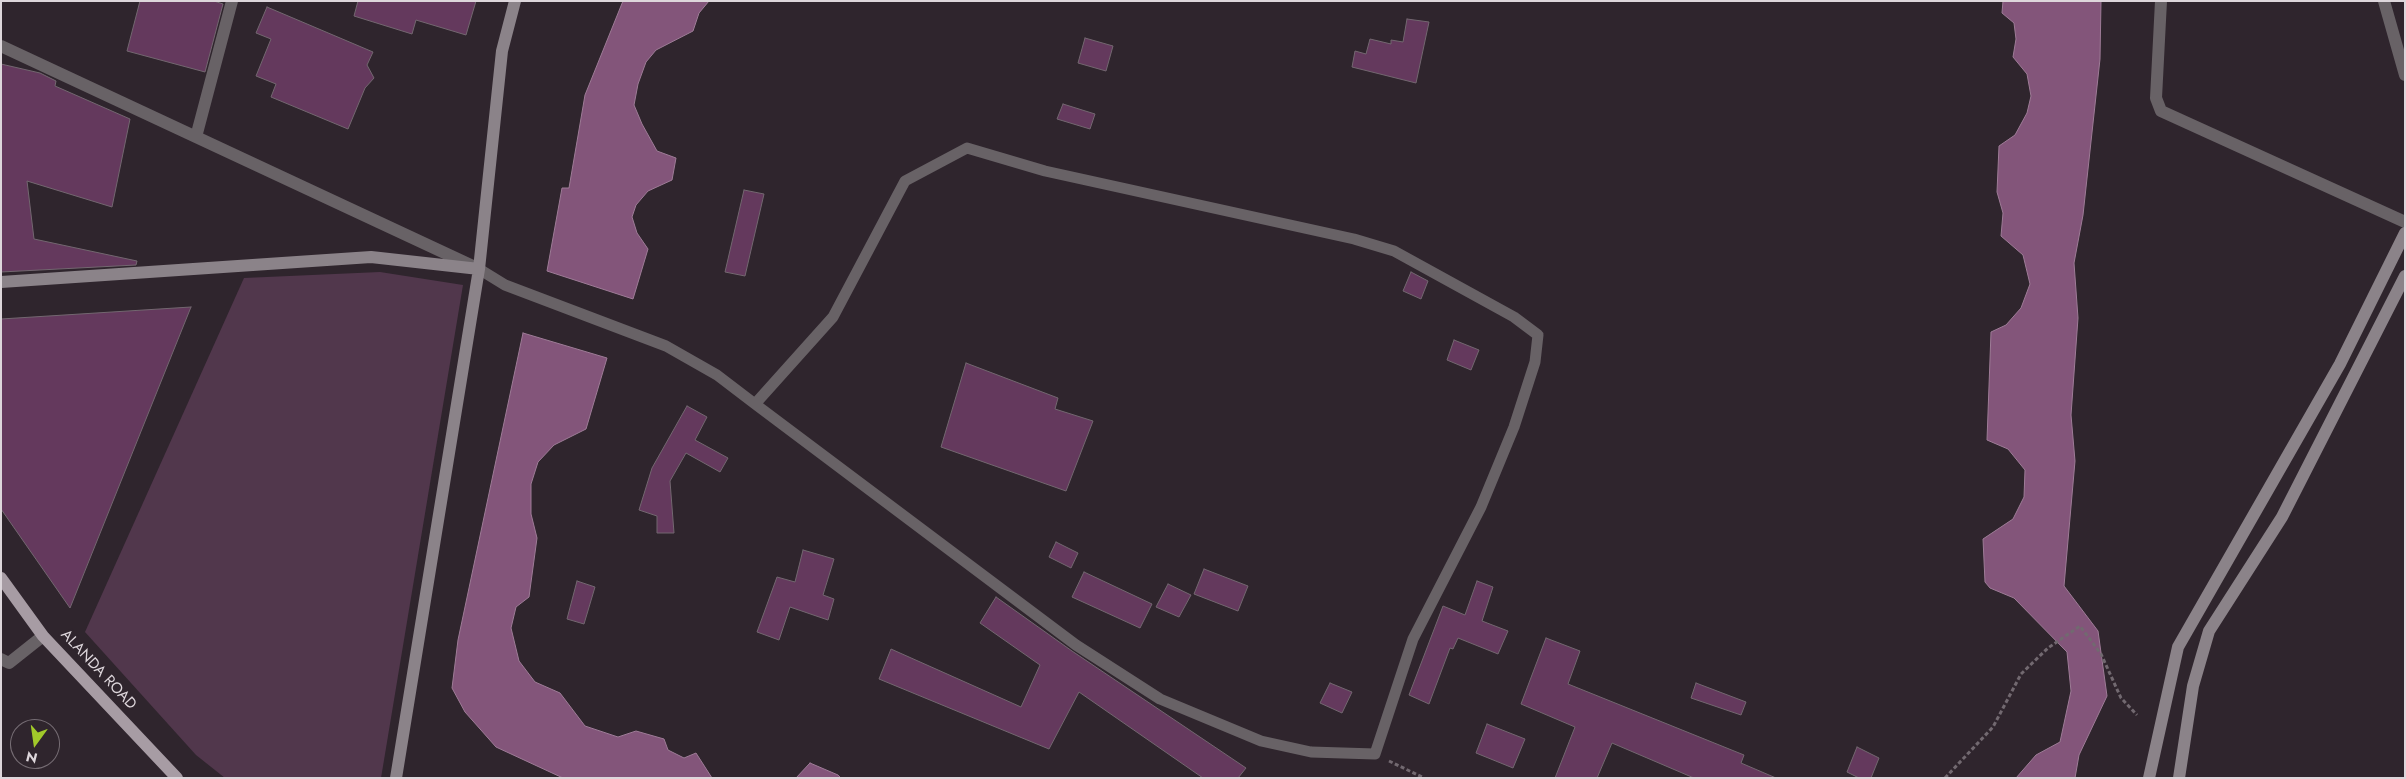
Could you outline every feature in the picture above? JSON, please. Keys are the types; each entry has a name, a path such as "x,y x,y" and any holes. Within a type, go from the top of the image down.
{"main road":[{"name":"ALANDA ROAD","path":"1,578 43,636 177,778"}],"street":[{"path":"196,137 232,1"},
{"path":"396,778 479,269 502,51 515,1"},
{"path":"2161,1 2156,98 2161,111 2405,222"},
{"path":"2384,1 2405,75"},
{"path":"2391,24 2405,27"},
{"path":"1,46 479,269"},
{"path":"2149,778 2178,647 2340,364 2405,233"},
{"path":"1,282 371,257 479,269"},
{"path":"2179,778 2193,686 2209,631 2282,517 2405,276"},
{"path":"1,659 9,662 43,636"}],"lane":[{"path":"479,269 505,285 666,346 718,375 755,404 1076,645 1160,699 1261,742 1311,752 1375,754 1413,640 1481,507 1514,427 1535,362 1538,335 1514,317 1394,251 1354,239 1045,171 967,148 904,181 833,317 755,404"}],"path":[{"path":"1945,778 1992,727 2021,674 2048,648 2080,626 2101,654 2121,698 2137,715"},
{"path":"1375,754 1424,778"}],"shaded area":[{"path":"623,1 709,1 699,13 693,31 656,50 646,62 638,84 634,105 642,124 657,151 676,158 672,180 648,191 636,205 632,217 637,233 648,249 633,299 547,271 562,188 569,188 585,95"},
{"path":"2003,1 2101,1 2100,59 2083,215 2074,263 2078,318 2071,415 2075,461 2064,586 2098,631 2107,696 2079,755 2075,778 2016,778 2036,755 2060,742 2071,691 2067,652 2014,598 1990,588 1985,582 1983,539 2013,519 2024,497 2025,470 2008,449 1987,440 1991,332 2006,325 2021,308 2030,284 2023,255 2001,236 2003,213 1997,192 1999,146 2015,135 2027,113 2031,96 2027,74 2013,57 2016,39 2014,23 2002,13"},
{"path":"380,272 463,285 381,778 225,778 196,755 85,632 244,278"},
{"path":"523,333 607,358 586,429 554,445 538,462 531,484 531,514 537,538 529,597 516,607 511,628 519,661 535,682 560,693 585,726 618,737 636,731 664,739 668,750 684,758 696,753 712,778 563,778 496,747 465,712 452,688 458,640"},
{"path":"810,763 838,775 841,778 796,778"}],"building":[{"path":"140,1 214,1 223,4 205,72 127,51"},
{"path":"358,1 476,1 466,35 416,20 412,34 354,16"},
{"path":"267,7 373,52 367,65 374,78 365,88 348,129 271,97 276,84 256,76 271,39 256,33"},
{"path":"1407,19 1429,22 1416,83 1352,67 1355,51 1366,54 1370,39 1391,44 1391,40 1403,42"},
{"path":"1085,38 1113,46 1106,71 1078,63"},
{"path":"1,64 40,73 56,81 55,86 130,119 112,207 27,181 34,239 137,261 136,265 1,272"},
{"path":"1063,104 1095,114 1090,129 1057,119"},
{"path":"744,190 764,194 745,276 725,272"},
{"path":"1411,272 1428,281 1421,299 1403,291"},
{"path":"191,307 70,608 1,509 1,319"},
{"path":"1454,340 1479,350 1471,370 1447,360"},
{"path":"966,363 1058,398 1055,409 1093,421 1066,491 941,447"},
{"path":"687,406 707,417 695,440 728,458 720,472 686,453 670,481 674,533 657,533 657,516 639,510 652,468"},
{"path":"1056,542 1078,553 1071,568 1049,557"},
{"path":"803,550 834,559 823,595 834,599 828,620 790,607 779,640 757,632 777,577 795,582"},
{"path":"1204,569 1248,586 1238,611 1194,594"},
{"path":"1084,572 1152,604 1140,628 1072,597"},
{"path":"577,581 595,587 584,624 567,619"},
{"path":"1477,581 1493,587 1482,621 1508,631 1498,654 1458,638 1453,649 1450,648 1429,704 1409,695 1443,606 1465,615"},
{"path":"1168,584 1191,595 1179,617 1156,607"},
{"path":"996,597 1072,651 1246,768 1238,778 1203,778 1079,692 1049,749 879,679 891,649 1021,707 1040,665 980,623"},
{"path":"1546,638 1580,651 1568,684 1744,755 1741,763 1776,778 1694,778 1612,743 1597,778 1555,778 1575,727 1521,704"},
{"path":"1330,683 1352,692 1342,713 1320,703"},
{"path":"1696,683 1746,702 1741,715 1691,698"},
{"path":"1487,724 1525,739 1513,768 1476,753"},
{"path":"1857,747 1879,758 1871,778 1859,778 1847,772"}]}
